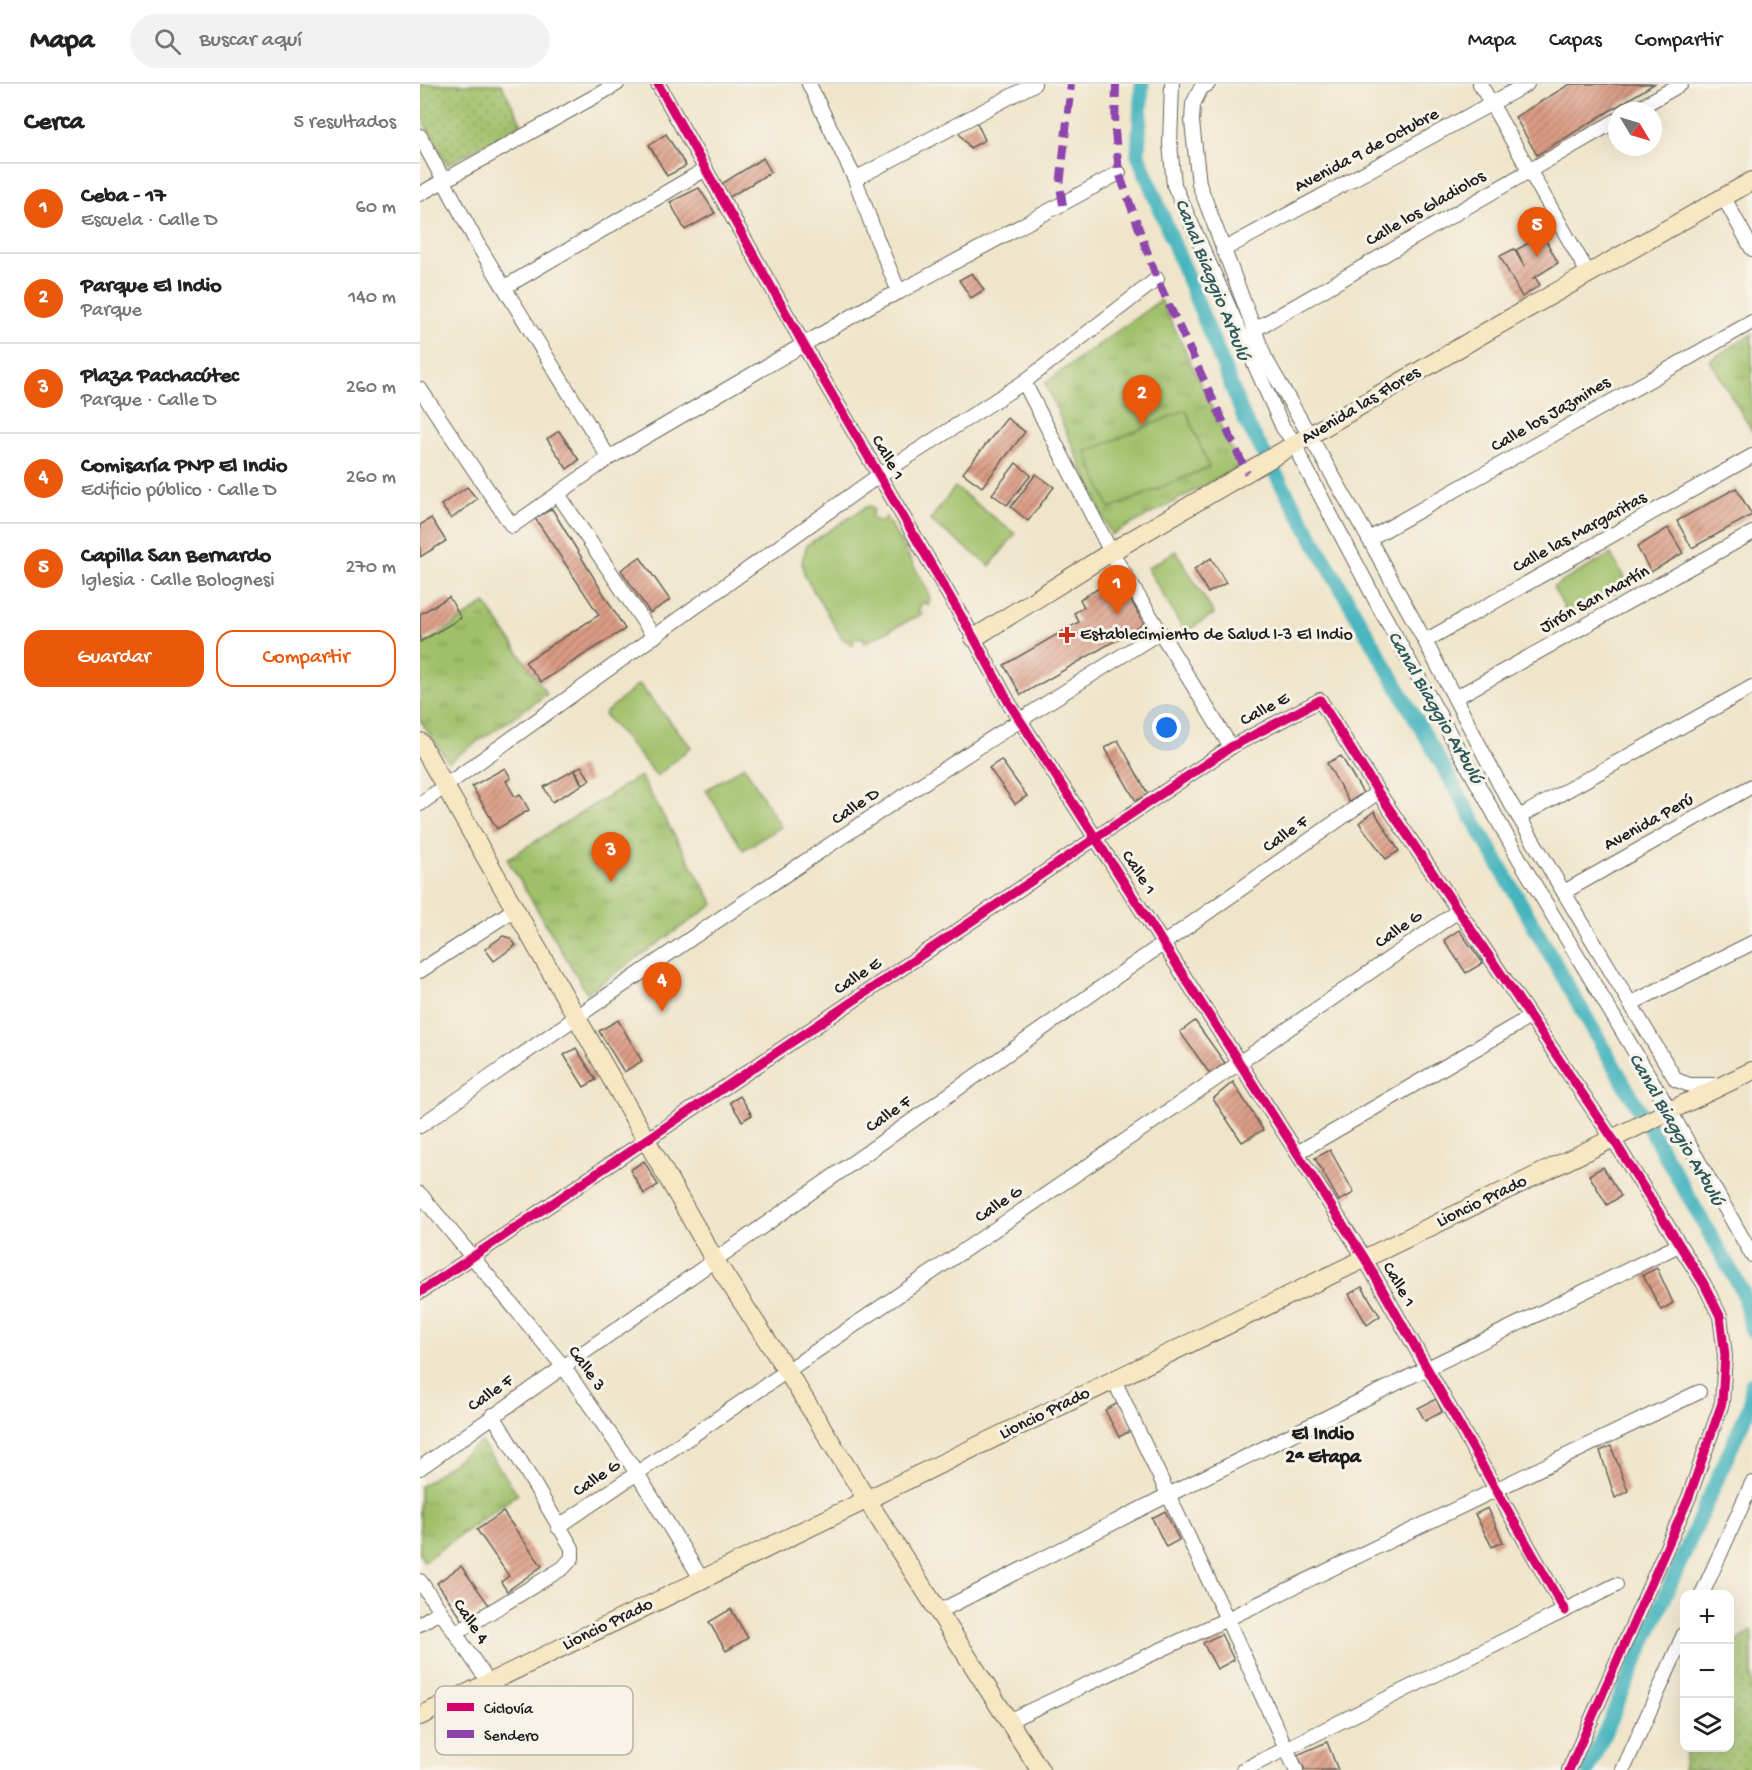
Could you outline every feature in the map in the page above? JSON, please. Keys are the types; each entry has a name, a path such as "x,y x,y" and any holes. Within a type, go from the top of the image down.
{"street":[{"path":"420,194 617,84"},
{"name":"Calle 1","path":"658,84 878,476 1019,719 1365,1259 1565,1611"},
{"path":"809,84 855,179 899,292"},
{"path":"855,179 1034,84"},
{"path":"1173,84 1170,144 1174,185 1283,428 1297,443 1369,539 1519,817 1676,1080 1690,1085 1722,1085"},
{"path":"1480,84 1588,273"},
{"name":"Avenida 9 de Octubre","path":"1222,250 1527,84"},
{"path":"1650,102 1682,84"},
{"path":"1204,86 1193,104 1192,122 1199,184 1222,250 1297,443 1300,457 1377,603 1662,1115 1752,1255"},
{"name":"Calle los Gladiolos","path":"1254,330 1608,125"},
{"path":"420,136 478,245 609,458"},
{"path":"505,287 706,169"},
{"path":"420,389 512,526 609,458 803,344 873,304 1119,173"},
{"name":"Avenida las Flores","path":"974,638 1111,552 1588,273 1752,181"},
{"path":"1723,196 1752,249"},
{"path":"420,804 878,476 1024,382 1157,279"},
{"name":"Calle los Jazmines","path":"1369,539 1752,322"},
{"path":"1024,382 1111,552 1231,747"},
{"name":"Calle las Margaritas","path":"1425,640 1752,456"},
{"path":"558,494 654,637"},
{"name":"Jirón San Martín","path":"1455,698 1752,533"},
{"name":"Calle D","path":"420,1126 576,1017 1019,719 1160,632"},
{"path":"1519,817 1752,687"},
{"name":"Calle E","path":"420,1293 1231,747 1320,700 1378,792"},
{"path":"420,742 714,1260 1040,1770"},
{"name":"Avenida Perú","path":"1564,892 1752,786"},
{"path":"1378,792 1530,1017 1618,1136 1679,1245 1704,1284 1720,1316 1725,1356 1722,1403 1689,1497 1569,1770"},
{"name":"Calle F","path":"420,1468 1378,792"},
{"path":"420,971 515,909"},
{"name":"Calle G","path":"558,1527 1458,911"},
{"path":"1630,1004 1752,943"},
{"path":"1297,1153 1530,1017"},
{"name":"Lioncio Prado","path":"483,1686 1752,1071"},
{"name":"Calle 3","path":"420,1194 563,1366 637,1473 702,1580"},
{"path":"938,1612 1426,1367 1679,1245"},
{"path":"1113,1380 1296,1770"},
{"path":"1008,1721 1227,1619 1699,1392"},
{"path":"456,1633 563,1568 572,1558 572,1548 493,1415"},
{"path":"1704,1590 1752,1483"},
{"name":"Calle 4","path":"420,1581 489,1683"},
{"path":"1243,1770 1616,1585"},
{"path":"420,1624 440,1611"},
{"path":"1623,1770 1680,1643"},
{"name":"Lioncio Prado","path":"420,1716 435,1709"}],"green space":[{"path":"420,84 501,84 522,124 447,165 420,115"},
{"path":"1161,300 1240,467 1111,535 1045,383"},
{"path":"1752,334 1752,431 1710,360"},
{"path":"1186,410 1209,467 1110,509 1086,452"},
{"path":"955,487 1015,534 990,566 930,520"},
{"path":"871,506 874,510 871,518 881,522 886,517 927,589 930,599 928,605 923,602 918,610 922,614 864,643 864,638 854,638 853,645 842,638 804,575 802,562 807,545"},
{"path":"1176,551 1214,614 1185,632 1147,568"},
{"path":"1611,554 1628,585 1570,618 1553,587"},
{"path":"485,603 547,694 448,762 420,720 420,647"},
{"path":"639,684 691,747 657,776 604,714"},
{"path":"744,766 781,827 743,850 706,790"},
{"path":"640,776 714,904 587,993 507,859"},
{"path":"481,1442 518,1494 424,1561 420,1555 420,1487"},
{"path":"1752,1630 1752,1770 1683,1770 1686,1752 1734,1752 1734,1645"}],"building":[{"path":"1570,84 1654,84 1624,102 1608,102 1608,112 1537,155 1515,117"},
{"path":"976,121 985,140 970,148 958,132"},
{"path":"666,134 686,166 667,176 649,145"},
{"path":"763,158 771,172 728,198 720,185"},
{"path":"699,188 715,213 685,230 670,202"},
{"path":"1543,235 1558,263 1535,277 1540,285 1522,297 1500,256 1514,249 1524,266 1516,250"},
{"path":"972,273 984,290 971,298 959,280"},
{"path":"1007,418 1025,432 982,487 963,473"},
{"path":"559,431 579,460 567,469 547,439"},
{"path":"1016,463 1031,475 1007,505 992,494"},
{"path":"1036,474 1054,487 1028,521 1011,507"},
{"path":"467,487 477,499 451,519 441,505"},
{"path":"1736,488 1752,515 1692,548 1677,521"},
{"path":"552,509 625,629 541,682 525,662 599,615 535,518"},
{"path":"431,518 446,541 420,557 420,525"},
{"path":"1668,528 1683,553 1651,572 1637,547"},
{"path":"640,557 670,600 650,613 621,570"},
{"path":"1211,558 1226,583 1208,593 1194,569"},
{"path":"1108,583 1111,590 1122,584 1144,624 1021,695 1004,665 1079,622 1074,613 1084,607 1080,599"},
{"path":"449,597 461,618 420,642 420,614"},
{"path":"1118,740 1148,794 1136,801 1105,748"},
{"path":"1341,756 1363,793 1349,802 1327,763"},
{"path":"1001,760 1027,796 1015,804 989,768"},
{"path":"581,766 590,780 583,784 575,770"},
{"path":"505,768 511,778 506,781 515,797 520,794 529,810 497,829 472,786"},
{"path":"574,770 582,785 552,802 544,787"},
{"path":"1374,811 1399,851 1386,859 1359,823"},
{"path":"1459,930 1483,963 1466,973 1444,940"},
{"path":"503,936 510,938 516,945 494,961 485,949"},
{"path":"618,1020 642,1061 624,1072 599,1031"},
{"path":"1195,1021 1225,1063 1210,1074 1180,1032"},
{"path":"576,1048 596,1080 584,1087 564,1055"},
{"path":"1233,1082 1263,1130 1242,1142 1213,1099"},
{"path":"740,1096 752,1115 742,1121 730,1102"},
{"path":"1330,1150 1354,1193 1339,1201 1315,1158"},
{"path":"644,1161 658,1185 644,1194 630,1170"},
{"path":"1603,1167 1621,1196 1607,1205 1589,1175"},
{"path":"1657,1268 1673,1303 1661,1310 1643,1275"},
{"path":"1362,1287 1380,1316 1367,1325 1349,1294"},
{"path":"1436,1399 1442,1412 1425,1421 1418,1408"},
{"path":"1118,1403 1132,1430 1119,1437 1105,1410"},
{"path":"1611,1446 1628,1491 1615,1498 1600,1451"},
{"path":"1488,1508 1503,1542 1492,1547 1475,1514"},
{"path":"1165,1511 1179,1540 1166,1547 1152,1518"},
{"path":"503,1512 542,1566 507,1591 501,1582 509,1576 477,1530"},
{"path":"461,1566 489,1605 464,1622 437,1583"},
{"path":"731,1609 748,1638 726,1651 709,1622"},
{"path":"1221,1634 1234,1660 1217,1669 1203,1643"},
{"path":"1327,1742 1338,1770 1305,1770 1297,1755"}],"waterway":[{"name":"Canal Biaggio Arbulú","path":"1142,84 1138,155 1245,420 1743,1292 1752,1331"},
{"name":"Canal Biaggio Arbulú","path":"1588,1770 1750,1405 1752,1384"}],"marked path":[{"path":"1063,205 1060,186 1071,84"},
{"path":"1116,84 1115,131 1119,173 1157,279 1247,473"}],"cycle path":[{"path":"658,84 820,374 974,638 1009,703 1365,1259 1565,1611"},
{"path":"420,1292 1231,747 1320,700 1378,792 1613,1139 1704,1284 1720,1316 1725,1356 1722,1403 1689,1497 1569,1770"}],"place":[{"name":"Capilla San Bernardo","path":"1537,257"},
{"name":"Parque El Indio","path":"1142,425"},
{"name":"Ceba - 17","path":"1117,615"},
{"name":"Establecimiento de Salud I-3 El Indio","path":"1067,635"},
{"name":"Plaza Pachacútec","path":"611,882"},
{"name":"Comisaría PNP El Indio","path":"662,1012"}],"district":[{"name":"El Indio 2ª Etapa","path":"1323,1446"}]}
